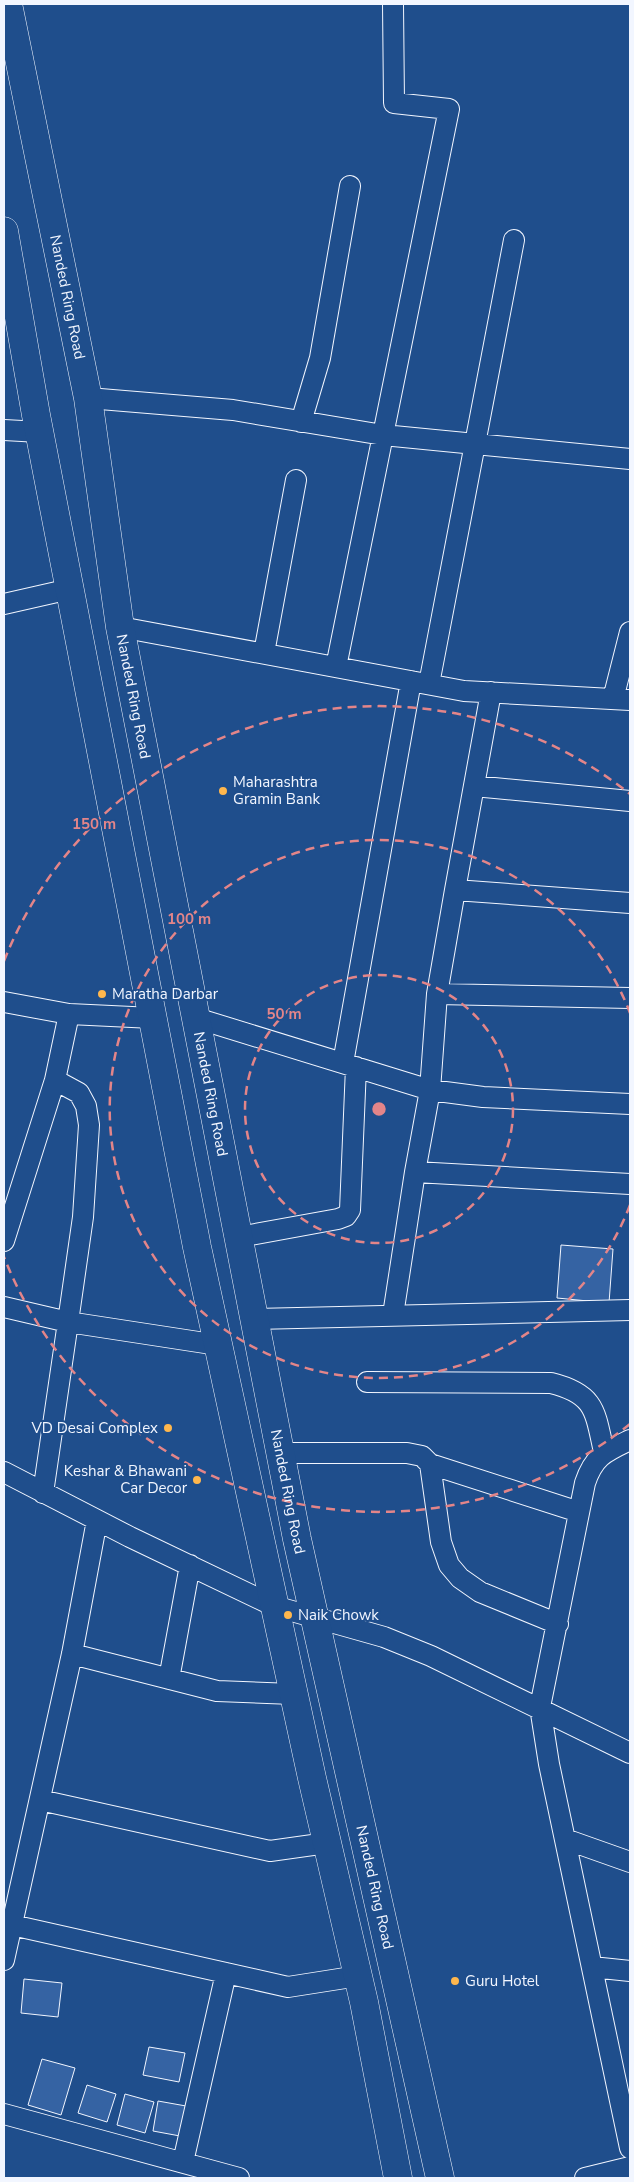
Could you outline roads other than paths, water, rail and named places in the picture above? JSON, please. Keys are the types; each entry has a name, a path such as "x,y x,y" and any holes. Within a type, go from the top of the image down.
{"highway":[{"name":"Nanded Ring Road","path":"8,4 88,398 120,627 280,1453 314,1616 440,2178"},
{"path":"4,231 70,589 218,1345 293,1694 358,1976 398,2178"}],"street":[{"path":"336,667 449,109 394,103 393,4"},
{"path":"301,422 320,358 350,186"},
{"path":"239,1238 338,1219 346,1216 350,1210 352,1198 349,1065 420,683 475,444 514,240"},
{"path":"88,398 233,410 383,434 630,460"},
{"path":"4,430 40,432"},
{"path":"264,654 296,480"},
{"path":"4,604 70,589"},
{"path":"120,627 464,691 622,700 630,632"},
{"path":"393,1316 415,1172 430,1090 437,994 492,692"},
{"path":"474,786 630,801"},
{"path":"455,890 630,904"},
{"path":"437,994 630,998"},
{"path":"4,1002 69,1014 153,1018"},
{"path":"4,1241 55,1080 69,1014"},
{"path":"196,1018 430,1090 483,1097 630,1104"},
{"path":"43,1493 83,1217 89,1125 86,1106 79,1093 55,1080"},
{"path":"415,1172 630,1184"},
{"path":"4,1306 68,1322 218,1345"},
{"path":"255,1319 630,1310"},
{"path":"367,1382 551,1383 572,1388 586,1398 596,1418 604,1452"},
{"path":"630,1440 604,1452 590,1467 579,1512 540,1707 549,1764 592,1967 622,2070 630,2148"},
{"path":"280,1453 407,1453 422,1456 430,1464 579,1512"},
{"path":"430,1464 441,1542 449,1565 460,1578 480,1592 558,1624"},
{"path":"4,1472 96,1520 274,1606 314,1616 400,1643 540,1707 630,1753"},
{"path":"4,1960 72,1654 96,1520"},
{"path":"169,1679 190,1565"},
{"path":"72,1654 217,1692 293,1694"},
{"path":"40,1800 270,1850 327,1843"},
{"path":"565,1839 630,1862"},
{"path":"12,1925 288,1987 358,1976"},
{"path":"592,1967 630,1971"},
{"path":"183,2162 226,1973"},
{"path":"4,2114 239,2178"},
{"path":"585,2178 630,2168"}],"place":[{"name":"Maharashtra Gramin Bank","path":"223,791"},
{"name":"Maratha Darbar","path":"102,994"},
{"name":"VD Desai Complex","path":"168,1428"},
{"name":"Keshar & Bhawani Car Decor","path":"197,1480"},
{"name":"Naik Chowk","path":"288,1615"},
{"name":"Guru Hotel","path":"455,1981"}]}
